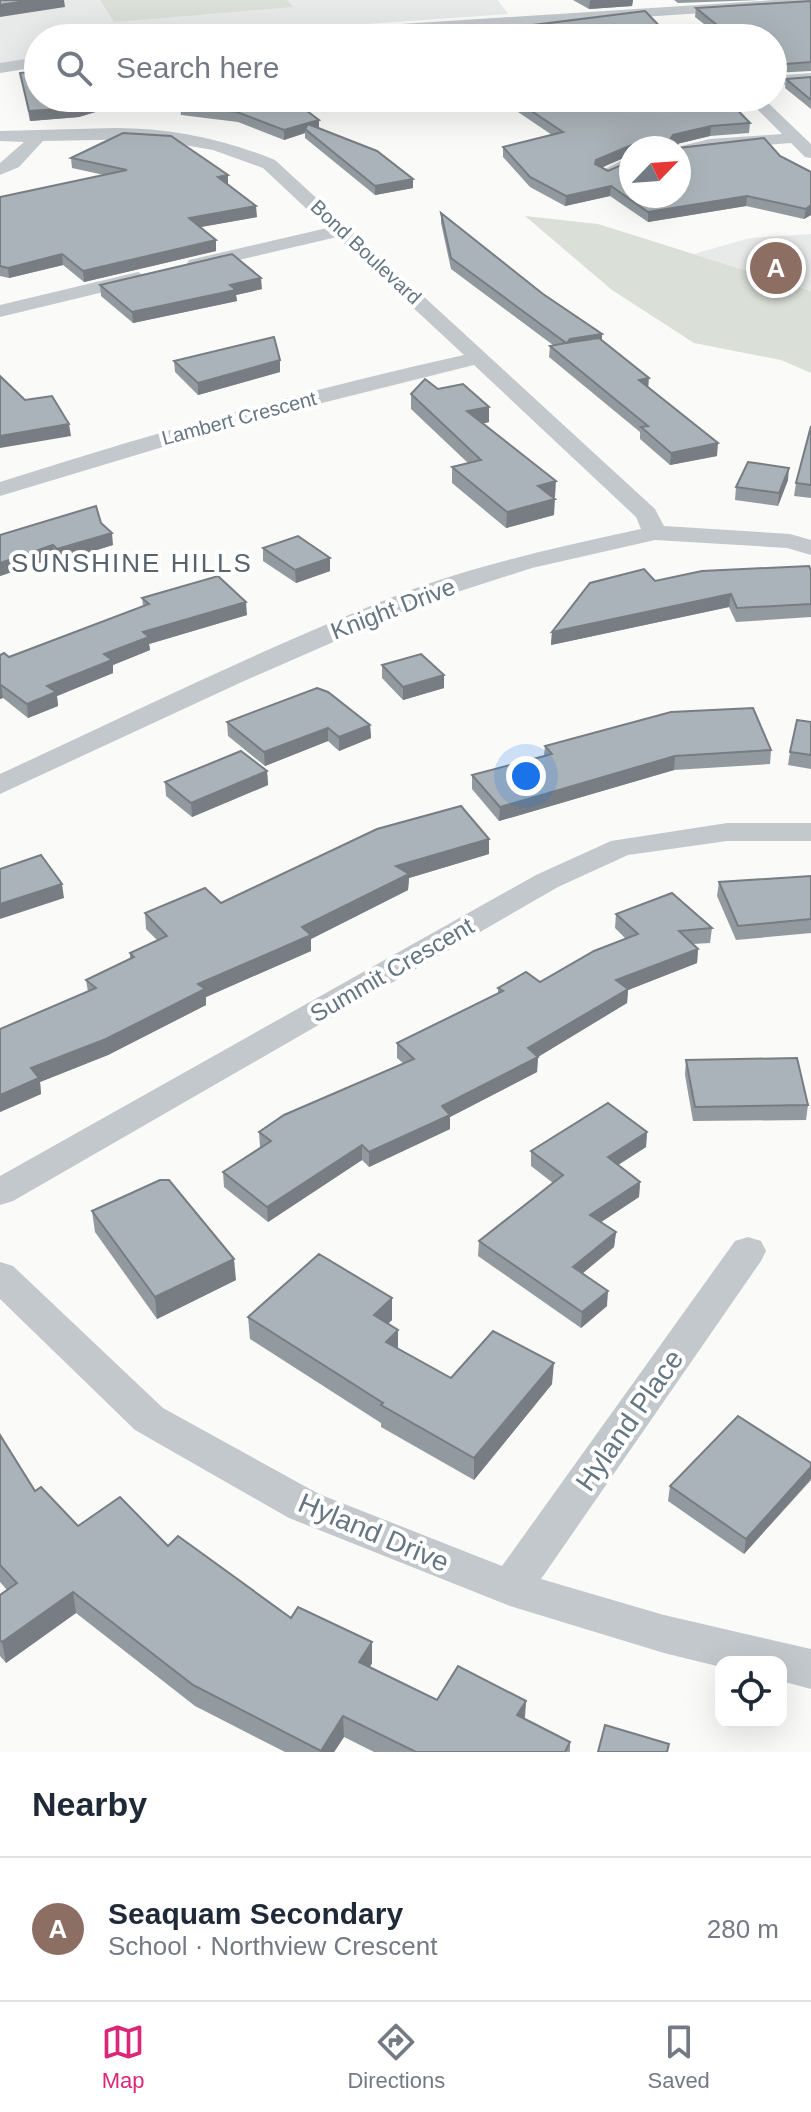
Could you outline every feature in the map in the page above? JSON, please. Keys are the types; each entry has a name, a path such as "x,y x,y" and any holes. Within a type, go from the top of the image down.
{"street":[{"path":"529,0 544,18"},
{"path":"467,24 768,2 811,2"},
{"path":"0,68 24,64"},
{"path":"787,80 811,78"},
{"path":"768,112 811,153"},
{"name":"Bond Boulevard","path":"0,136 130,133 179,137 232,148 269,164 647,514 655,533"},
{"path":"0,170 13,163 39,136"},
{"path":"691,148 795,138"},
{"path":"606,173 619,167"},
{"path":"0,311 342,230"},
{"name":"Lambert Crescent","path":"0,489 167,437 393,377 480,358"},
{"name":"Knight Drive","path":"0,785 235,675 411,599 525,562 655,533 790,541 811,548"},
{"name":"Summit Crescent","path":"0,1192 547,881 621,847 727,832 811,832"},
{"name":"Hyland Place","path":"510,1588 748,1251"},
{"name":"Hyland Drive","path":"0,1276 149,1419 304,1506 510,1588 664,1634 811,1669"}],"shaded area":[{"path":"0,0 498,0 508,14 366,24 24,24 24,63 0,66"},
{"path":"100,0 287,0 293,7 114,22"},
{"path":"525,216 598,224 811,291 811,373 781,360 694,343 612,290"},
{"path":"811,234 811,291 694,254 750,238"}],"building":[{"path":"0,0 32,0 0,5"},
{"path":"811,1 811,62 787,64 787,24 716,24 696,8"},
{"path":"645,11 658,24 541,24"},
{"path":"811,77 811,100 787,80"},
{"path":"237,112 308,112 319,120 284,130"},
{"path":"533,112 739,112 750,123 711,126 672,136 619,136 619,150 596,160 595,164 608,171 619,166 619,192 611,186 566,196 530,177 503,147 563,132"},
{"path":"308,124 377,151 413,179 375,186 305,129"},
{"path":"123,133 171,136 228,175 218,177 256,206 189,218 216,240 83,271 62,254 8,268 0,266 0,197 127,170 71,158"},
{"path":"764,138 780,156 811,172 811,205 806,209 747,196 691,205 691,147"},
{"path":"642,208 673,208 648,212"},
{"path":"441,213 543,294 602,334 570,339 567,343 599,338 649,378 639,380 718,443 671,453 641,427 648,426 550,346 566,343 451,258"},
{"path":"232,254 261,278 230,285 236,290 132,312 100,285"},
{"path":"274,337 280,360 198,383 174,361"},
{"path":"0,376 25,400 52,396 69,424 0,436"},
{"path":"425,379 438,389 463,384 489,407 467,411 556,481 538,486 555,499 507,512 452,467 481,460 411,394"},
{"path":"811,426 811,485 796,483"},
{"path":"748,462 789,468 779,493 736,487"},
{"path":"96,506 101,523 112,533 57,549 53,545 0,563 0,535"},
{"path":"298,536 330,558 295,570 263,548"},
{"path":"809,566 811,604 737,608 731,594 552,632 590,583 644,569 655,581 702,571"},
{"path":"218,576 246,602 143,632 149,637 104,654 112,660 47,686 56,692 27,704 0,685 0,655 4,653 9,657 149,604 142,598"},
{"path":"421,654 444,675 403,687 382,665"},
{"path":"317,688 328,692 370,725 339,737 328,728 264,752 227,722"},
{"path":"753,708 771,750 675,756 500,807 472,775 552,754 545,746 671,712"},
{"path":"797,720 811,722 811,755 790,752"},
{"path":"241,751 267,771 191,803 165,782"},
{"path":"461,806 489,839 396,866 409,874 302,927 311,935 198,984 205,989 106,1039 31,1068 39,1078 0,1095 0,1029 96,988 86,980 134,957 130,953 167,936 145,913 205,888 221,903 377,829"},
{"path":"41,855 62,884 0,904 0,869"},
{"path":"811,876 811,919 738,926 719,882"},
{"path":"672,893 712,928 679,931 698,949 616,980 628,989 528,1048 538,1057 442,1106 450,1115 369,1152 362,1145 267,1207 223,1172 271,1141 259,1132 284,1115 414,1059 397,1043 503,991 498,988 526,972 540,982 594,951 638,934 616,914"},
{"path":"797,1058 808,1105 695,1107 686,1060"},
{"path":"608,1103 647,1132 608,1157 640,1182 590,1215 616,1232 573,1267 608,1291 582,1312 479,1241 563,1175 531,1151"},
{"path":"160,1180 169,1180 234,1259 155,1297 92,1211"},
{"path":"319,1254 392,1298 374,1315 398,1330 386,1342 451,1378 493,1331 554,1363 474,1458 381,1405 383,1403 248,1317"},
{"path":"738,1416 811,1463 811,1467 746,1539 670,1486"},
{"path":"0,1435 35,1491 41,1487 78,1526 120,1497 168,1546 178,1536 291,1618 298,1607 372,1642 359,1662 437,1700 458,1666 526,1701 517,1715 570,1742 565,1752 416,1752 343,1716 321,1751 193,1685 73,1592 2,1642 0,1595 17,1583 0,1565"},
{"path":"605,1725 669,1744 667,1752 598,1752"}],"place":[{"name":"Seaquam Secondary","path":"776,268"}],"district":[{"name":"SUNSHINE HILLS","path":"132,563"}]}
